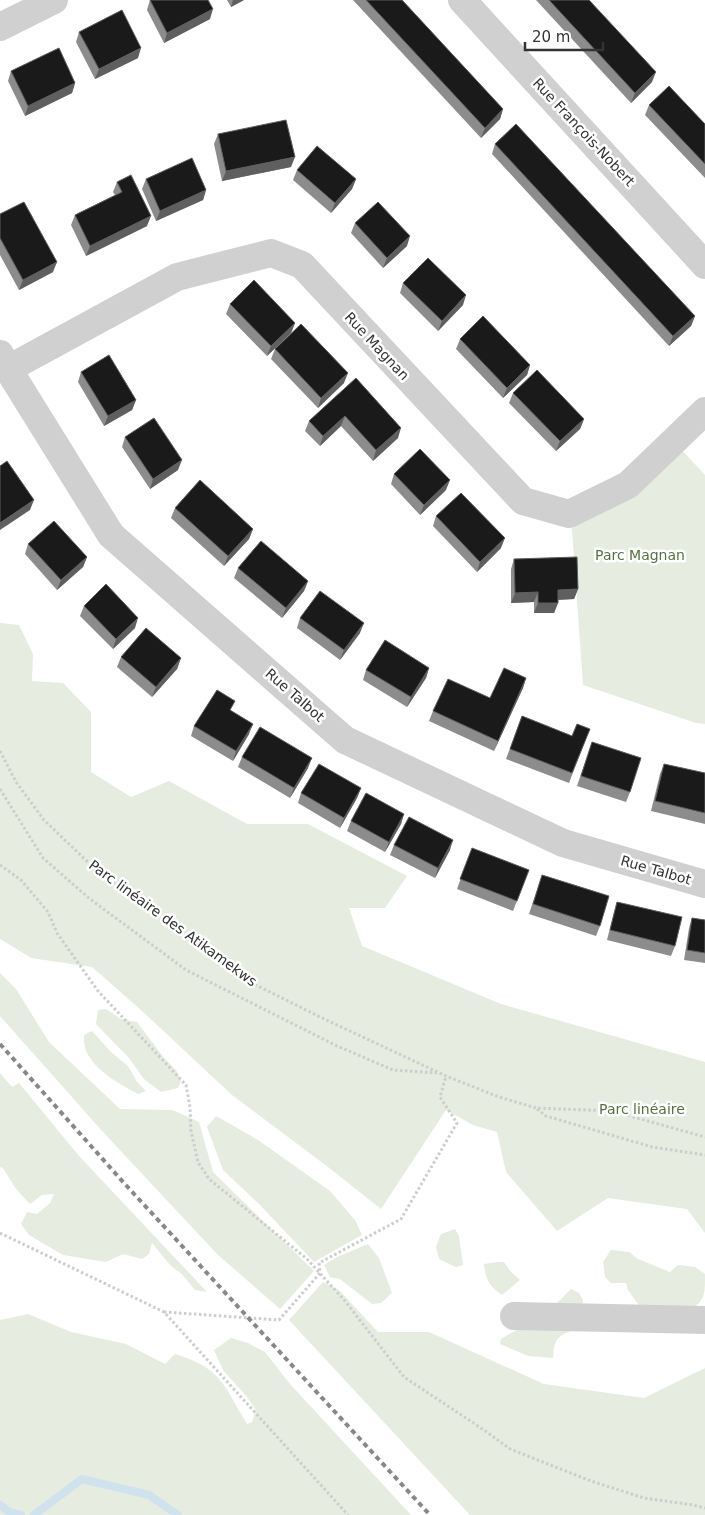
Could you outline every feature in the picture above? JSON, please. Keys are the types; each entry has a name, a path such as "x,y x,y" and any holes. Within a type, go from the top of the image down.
{"street":[{"path":"0,27 54,0"},
{"name":"Rue François-Nobert","path":"462,0 705,264"},
{"name":"Rue Magnan","path":"4,361 177,277 271,253 302,265 523,501 569,514 628,485 705,411"},
{"name":"Rue Talbot","path":"4,361 111,535 346,740 563,843 705,884"},
{"path":"514,1316 705,1320"}],"path":[{"name":"Parc linéaire des Atikamekws","path":"0,751 16,782 44,820 94,868 248,981 446,1076 499,1097 536,1108 612,1111 705,1137"},
{"name":"Parc linéaire des Atikamekws","path":"0,789 43,858 90,898 186,970 335,1045 393,1070 440,1073"},
{"path":"0,865 21,880 48,912 57,933 98,991 186,1085 190,1106 191,1131 198,1162 208,1179 307,1260 320,1273 350,1308 404,1378 510,1449 591,1481 644,1498 705,1508"},
{"path":"0,1233 164,1312 279,1320 320,1273 319,1263 401,1219 457,1123 440,1097 446,1076"},
{"name":"Parc linéaire des Atikamekws","path":"536,1108 546,1116 652,1147 705,1154"},
{"path":"164,1312 348,1515"}],"green space":[{"name":"Parc Magnan","path":"676,444 705,475 705,724 696,723 583,685 571,516"},
{"name":"Parc linéaire","path":"0,623 19,625 33,654 32,681 63,683 91,712 91,772 131,797 169,781 247,824 308,824 407,876 385,908 349,908 362,946 501,1004 705,1062 705,1233 687,1209 608,1198 557,1231 506,1172 497,1132 473,1125 446,1110 381,1209 232,1095 92,967 31,958 0,939"},
{"path":"0,973 16,989 49,1042 120,1109 173,1110 199,1122 213,1172 314,1271 280,1309 217,1254 103,1132 0,1016"},
{"path":"106,1009 121,1019 137,1022 164,1058 176,1070 181,1081 178,1088 161,1092 144,1079 129,1058 96,1024 98,1010"},
{"path":"92,1031 111,1052 128,1066 137,1082 146,1091 138,1094 99,1069 88,1055 85,1046 84,1035"},
{"path":"0,1073 12,1087 19,1083 79,1156 207,1292 195,1290 182,1274 171,1266 152,1243 149,1254 142,1259 123,1254 106,1262 63,1255 29,1235 21,1224 27,1212 37,1214 50,1203 54,1194 42,1195 30,1204 16,1189 3,1168 0,1167"},
{"path":"216,1116 258,1140 330,1191 355,1220 362,1235 314,1262 260,1205 223,1170 207,1127"},
{"path":"455,1229 459,1236 463,1265 456,1267 439,1259 436,1247 441,1234"},
{"path":"368,1244 379,1258 392,1293 381,1303 372,1304 340,1279 330,1277 324,1265 337,1257"},
{"path":"611,1250 629,1252 638,1259 670,1272 678,1265 695,1267 705,1274 703,1297 686,1314 641,1308 628,1290 626,1283 611,1283 605,1277 603,1262"},
{"path":"504,1262 520,1280 502,1295 489,1282 484,1264"},
{"path":"323,1282 339,1290 378,1332 429,1332 544,1384 644,1398 705,1368 705,1515 470,1515 289,1320"},
{"path":"571,1289 579,1293 583,1300 579,1327 559,1337 555,1344 553,1358 528,1356 500,1344 501,1339 549,1311"},
{"path":"28,1314 71,1332 126,1344 165,1364 175,1354 191,1359 212,1372 220,1380 247,1424 252,1422 256,1410 223,1370 214,1350 231,1338 248,1343 265,1352 290,1384 411,1515 0,1515 0,1320"}],"building":[{"path":"150,0 208,0 213,9 167,33"},
{"path":"366,0 402,0 503,109 485,128"},
{"path":"549,0 589,0 656,72 635,93"},
{"path":"122,10 141,48 99,69 79,32"},
{"path":"59,48 75,83 28,106 11,71"},
{"path":"669,86 705,124 705,164 649,105"},
{"path":"286,120 295,157 226,171 218,134"},
{"path":"516,124 695,316 673,336 495,144"},
{"path":"317,146 356,179 335,203 297,170"},
{"path":"192,158 206,190 160,211 146,179"},
{"path":"131,175 151,216 90,246 75,215 122,192 117,182"},
{"path":"24,202 57,262 23,280 0,238 0,214"},
{"path":"378,202 410,236 387,258 355,223"},
{"path":"428,258 466,295 442,321 403,283"},
{"path":"254,280 295,323 271,346 230,304"},
{"path":"483,316 530,365 507,388 460,339"},
{"path":"301,324 348,373 321,398 275,349"},
{"path":"109,355 136,400 108,416 81,372"},
{"path":"537,370 584,419 560,441 513,393"},
{"path":"356,378 401,428 376,450 345,416 323,436 309,421"},
{"path":"154,418 182,460 153,479 125,437"},
{"path":"420,449 450,480 424,505 394,474"},
{"path":"7,461 34,500 0,523 0,466"},
{"path":"200,480 253,529 228,556 175,508"},
{"path":"461,493 505,538 480,562 436,516"},
{"path":"54,521 87,557 61,580 28,544"},
{"path":"261,541 308,581 286,608 238,568"},
{"path":"577,557 578,589 558,590 558,603 538,603 538,592 515,593 514,559"},
{"path":"106,584 138,618 116,639 84,606"},
{"path":"320,591 364,623 344,650 300,618"},
{"path":"146,628 181,658 156,687 121,657"},
{"path":"385,640 429,668 411,697 366,670"},
{"path":"504,668 526,678 498,741 433,711 448,679 490,698"},
{"path":"217,690 235,701 230,710 253,724 236,751 194,726"},
{"path":"522,716 572,736 577,724 590,729 572,773 510,749"},
{"path":"260,727 312,758 294,788 242,757"},
{"path":"592,742 641,758 630,792 581,776"},
{"path":"319,764 361,788 344,818 301,793"},
{"path":"664,764 705,773 705,813 655,801"},
{"path":"366,793 404,814 389,842 351,821"},
{"path":"409,817 453,840 438,868 394,845"},
{"path":"472,848 529,870 517,901 460,879"},
{"path":"542,875 609,896 600,926 533,904"},
{"path":"617,902 682,917 675,946 610,930"},
{"path":"692,918 705,920 705,953 687,950"}],"waterway":[{"path":"34,1515 82,1479 149,1495 178,1515"},
{"path":"0,1505 9,1512 21,1515"}],"railway":[{"path":"0,1044 124,1183 430,1515"}]}
